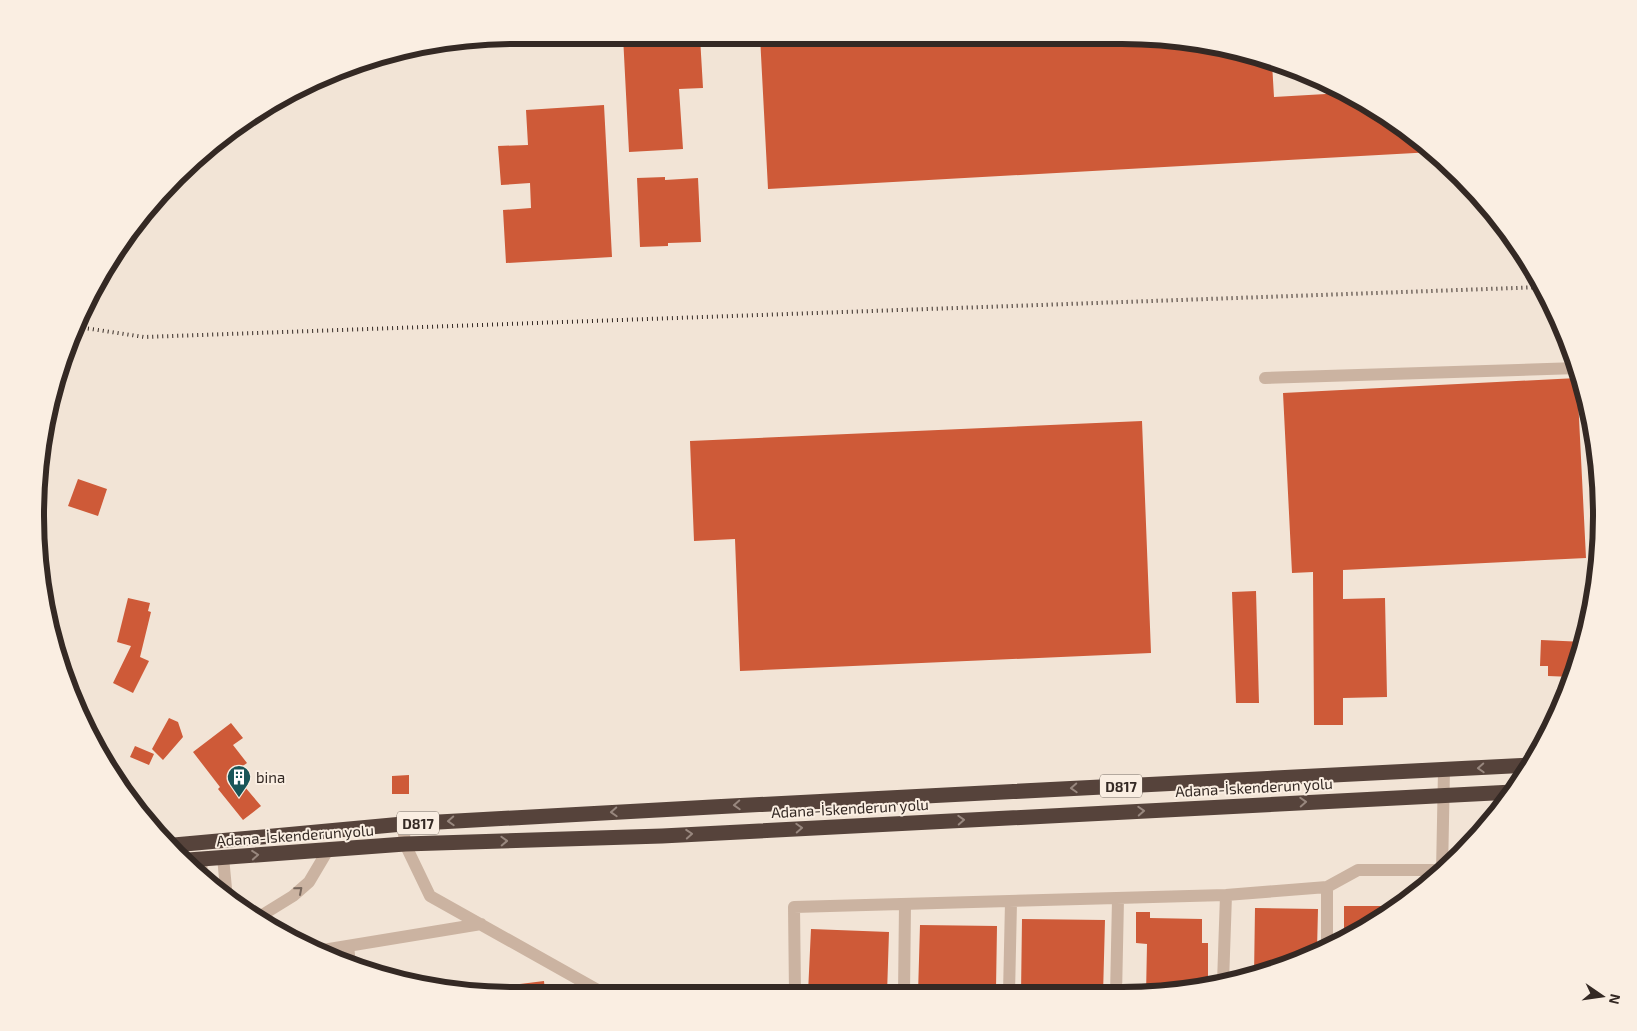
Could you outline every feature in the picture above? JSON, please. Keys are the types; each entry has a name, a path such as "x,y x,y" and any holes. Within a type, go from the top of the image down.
{"highway":[{"name":"D817","path":"178,845 404,824 1521,765"},
{"name":"Adana-İskenderun yolu","path":"198,864 223,857 405,844 662,836 1504,792"}],"street":[{"path":"1265,378 1569,368"},
{"path":"1442,861 1444,770"},
{"path":"404,824 405,844 430,896 481,924 580,986"},
{"path":"263,914 293,896 309,882 328,850"},
{"path":"223,857 226,888"},
{"path":"795,987 794,907 1226,895 1327,887 1358,870 1432,871"},
{"path":"1327,887 1327,940"},
{"path":"1223,976 1226,895"},
{"path":"1116,987 1118,899"},
{"path":"1009,987 1011,902"},
{"path":"904,987 905,904"},
{"path":"330,949 481,924"},
{"path":"348,946 349,956"}],"building":[{"path":"623,44 700,44 703,88 679,89 683,149 629,152"},
{"path":"760,44 1122,44 1183,48 1214,53 1272,69 1274,97 1333,94 1384,123 1423,153 768,189"},
{"path":"604,105 612,257 506,263 503,210 531,208 530,183 501,185 498,146 528,145 526,110"},
{"path":"665,177 665,180 698,178 701,242 668,243 668,246 640,247 637,178"},
{"path":"1572,378 1578,397 1586,558 1343,570 1343,599 1385,598 1387,697 1343,698 1343,725 1314,725 1313,572 1292,573 1283,393"},
{"path":"1142,421 1151,653 740,671 735,539 694,541 690,441"},
{"path":"78,479 107,489 98,516 68,506"},
{"path":"1256,591 1259,703 1236,703 1232,592"},
{"path":"128,598 150,603 148,611 151,612 140,657 149,661 133,693 113,683 131,646 117,642"},
{"path":"1541,640 1576,642 1564,677 1548,676 1548,666 1540,666"},
{"path":"169,718 178,722 183,737 163,760 152,749"},
{"path":"231,723 243,738 233,745 247,763 233,773 261,806 243,820 218,789 220,787 193,752"},
{"path":"135,746 154,754 149,765 130,757"},
{"path":"409,775 409,794 392,794 392,776"},
{"path":"1344,906 1387,906 1357,924 1344,931"},
{"path":"1255,908 1318,909 1317,945 1254,968"},
{"path":"1136,912 1150,912 1150,918 1202,919 1202,943 1208,943 1208,979 1146,986 1147,944 1136,943"},
{"path":"1022,919 1105,920 1103,987 1021,987"},
{"path":"920,925 997,926 996,987 918,987"},
{"path":"811,929 889,932 887,987 808,987"},
{"path":"544,981 545,987 512,987 512,985"}],"railway":[{"path":"83,328 144,337 1534,287"}],"place":[{"name":"bina","path":"239,798"}]}
